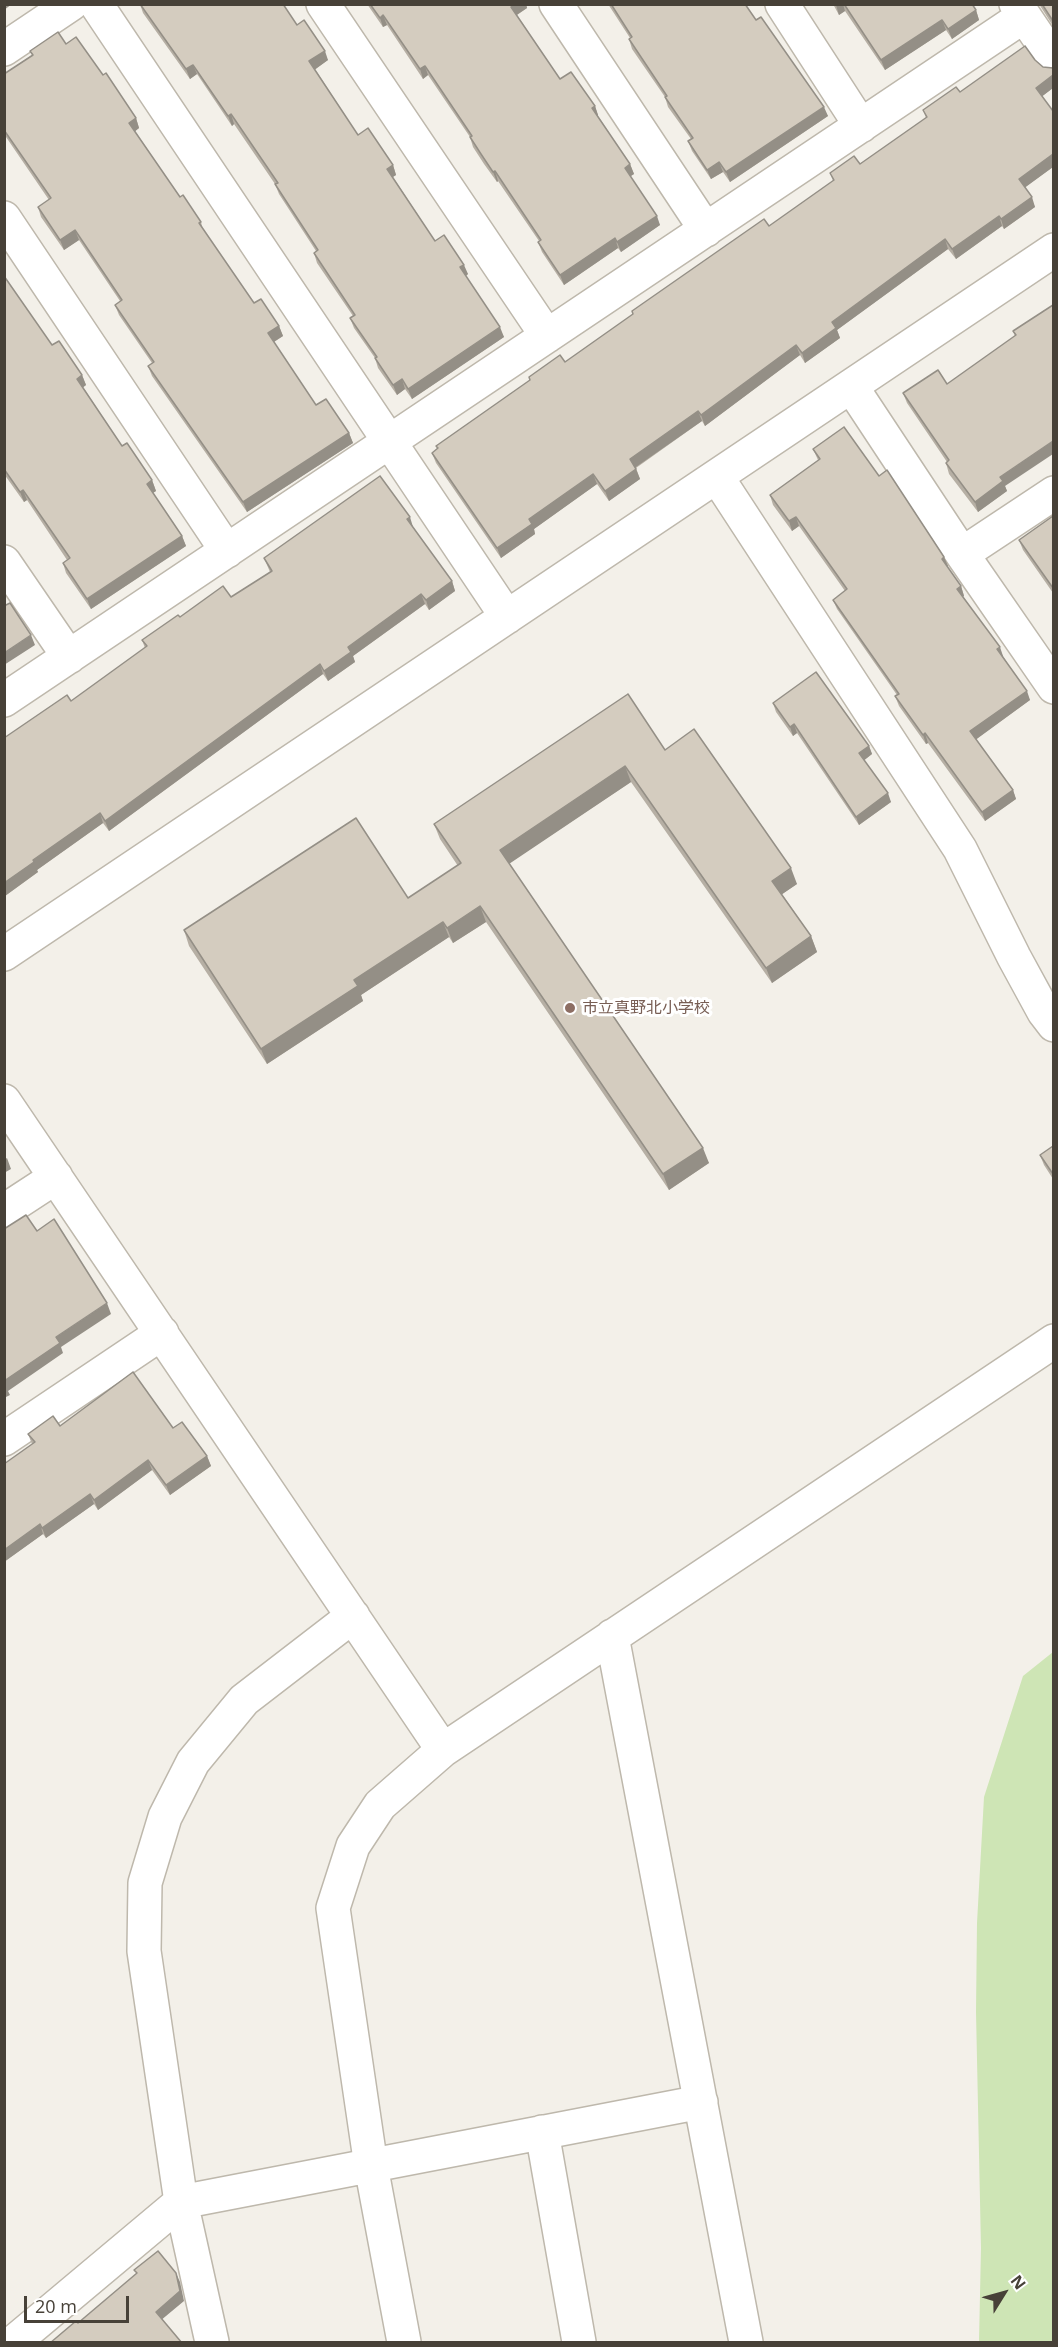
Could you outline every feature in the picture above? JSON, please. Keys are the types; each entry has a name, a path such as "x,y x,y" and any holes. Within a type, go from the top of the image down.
{"street":[{"path":"4,49 71,4"},
{"path":"96,4 507,617"},
{"path":"323,4 547,336"},
{"path":"556,4 706,230"},
{"path":"782,4 861,126"},
{"path":"4,700 861,126 1020,10 1053,60"},
{"path":"4,218 227,551"},
{"path":"4,954 1053,250"},
{"path":"851,386 962,555 1053,687"},
{"path":"717,477 960,849 1019,966 1053,1025"},
{"path":"962,555 1053,493"},
{"path":"4,562 69,657"},
{"path":"4,1101 443,1750"},
{"path":"4,1211 56,1177"},
{"path":"4,1438 162,1333"},
{"path":"404,2343 371,2166 333,1908 353,1846 380,1805 443,1750 1053,1341"},
{"path":"212,2343 181,2202 144,1951 145,1883 165,1817 193,1762 244,1700 353,1616"},
{"path":"612,1636 746,2343"},
{"path":"14,2343 181,2202 701,2102"},
{"path":"542,2132 579,2343"}],"green space":[{"path":"1053,1652 1053,2342 979,2342 981,2248 976,2012 977,1923 984,1797 1023,1676"}],"building":[{"path":"140,4 283,4 297,25 304,20 325,51 309,61 358,135 368,128 393,165 387,169 435,241 444,235 464,265 460,267 500,327 408,389 402,379 393,385 350,318 355,315 314,253 318,250 275,184 278,183 231,114 228,116 193,65 186,69"},
{"path":"370,4 514,4 511,7 560,79 571,72 595,106 592,108 630,164 625,168 657,216 617,242 615,238 560,275 538,242 541,240 495,171 493,172 425,66 420,69 383,15 380,18"},
{"path":"611,4 745,4 756,20 761,17 824,107 726,172 719,162 707,170 688,141 693,138 629,39 632,37"},
{"path":"844,4 972,4 976,10 948,29 942,20 881,60"},
{"path":"1042,4 1053,4 1053,21"},
{"path":"58,32 66,44 76,37 103,75 106,73 136,118 129,123 180,197 183,195 201,222 199,223 254,303 261,299 279,326 268,333 316,405 326,399 349,433 243,502 148,366 154,362 115,305 122,300 75,230 60,240 38,207 51,198 4,130 4,74 33,55 30,51"},
{"path":"1025,46 1043,67 1053,68 1053,75 1036,88 1053,111 1053,154 1019,179 1032,197 1001,219 999,216 952,249 945,239 832,322 836,328 802,353 796,345 701,415 698,411 630,459 636,469 605,491 593,474 529,519 532,524 497,548 432,453 438,448 436,446 530,380 529,377 560,355 565,362 633,314 632,311 764,219 769,226 834,180 830,173 854,156 860,164 927,117 923,110 956,87 960,92"},
{"path":"4,276 52,345 59,341 82,375 77,379 122,446 127,443 152,480 147,484 182,536 87,599 63,563 70,558 23,490 20,492 4,469"},
{"path":"1053,305 1053,441 1000,477 1003,481 975,502 946,463 949,460 903,393 938,370 947,384 1016,335 1013,331"},
{"path":"844,427 879,476 887,470 944,557 942,559 961,586 957,589 1000,647 997,649 1027,691 970,731 1013,790 982,812 895,696 899,694 833,600 847,589 796,517 789,521 770,495 820,459 813,449"},
{"path":"380,476 410,517 407,519 452,581 426,600 421,594 348,647 351,652 324,671 320,664 105,821 100,813 4,883 4,738 67,695 71,701 147,646 142,640 178,615 180,617 223,586 231,597 272,571 264,558"},
{"path":"1053,516 1053,588 1019,540"},
{"path":"10,603 31,635 4,653 4,606"},
{"path":"816,672 869,746 859,753 888,793 856,817 794,724 790,727 773,703"},
{"path":"628,694 665,750 694,729 791,868 772,881 811,936 766,968 625,766 500,850 703,1148 663,1174 480,906 447,928 443,922 354,980 358,986 261,1049 184,930 356,818 408,898 461,863 434,824"},
{"path":"1053,1146 1053,1174 1040,1155"},
{"path":"26,1215 37,1231 54,1219 107,1303 56,1337 60,1343 4,1381 4,1229"},
{"path":"133,1372 173,1428 182,1422 207,1456 166,1485 148,1460 94,1500 90,1494 42,1528 40,1524 4,1550 4,1464 35,1442 28,1434 53,1416 60,1426"},
{"path":"158,2251 176,2273 180,2291 156,2312 182,2343 50,2343 76,2321 78,2323 137,2273 134,2270"}],"place":[{"name":"市立真野北小学校","path":"570,1008"}]}
